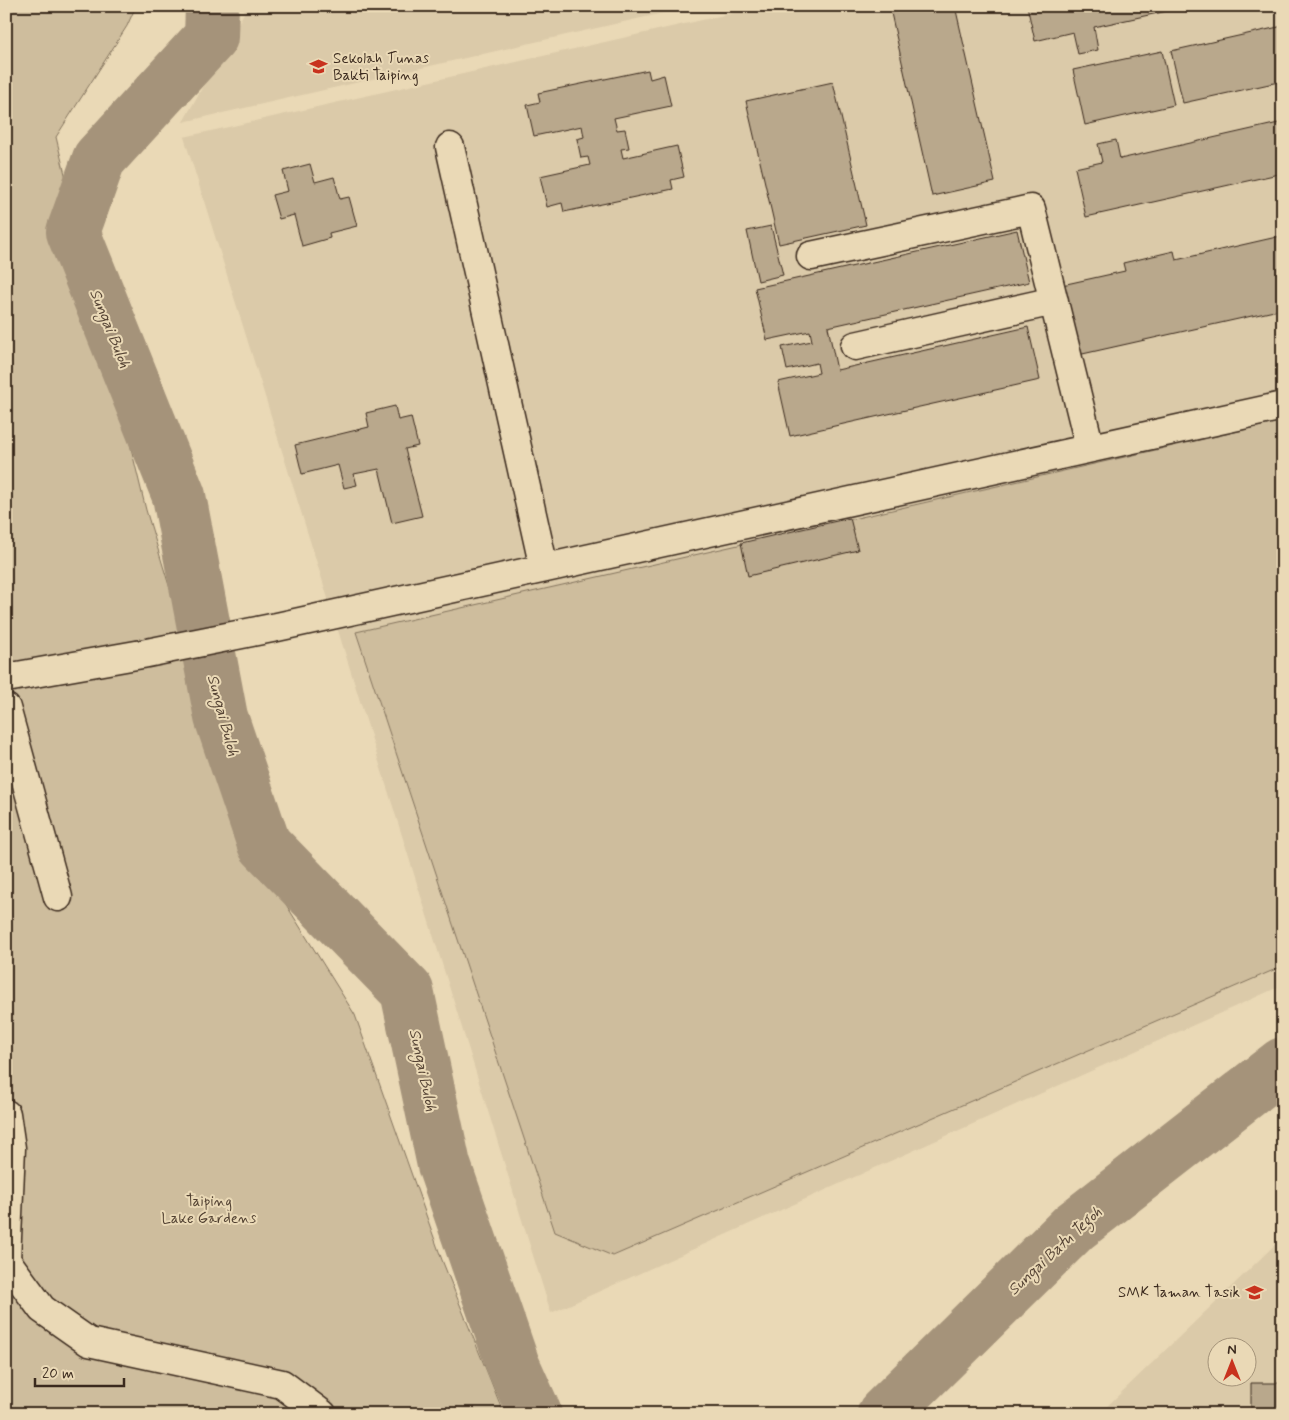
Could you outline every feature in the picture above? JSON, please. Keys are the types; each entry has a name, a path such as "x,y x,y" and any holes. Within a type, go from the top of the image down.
{"street":[{"path":"450,147 544,568"},
{"path":"811,256 1031,209 1090,448"},
{"path":"855,346 1054,302"},
{"path":"6,678 142,654 277,627 1283,406"},
{"path":"6,708 58,897"},
{"path":"6,1114 11,1148 6,1260 42,1309 89,1342 282,1384 322,1414"}],"shaded area":[{"name":"Sekolah Tunas Bakti Taiping","path":"245,6 694,6 183,122 244,13"},
{"path":"764,6 1283,6 1283,985 551,1313 184,137"},
{"name":"SMK Taman Tasik","path":"1283,1237 1283,1414 1099,1414"}],"green space":[{"name":"Taiping Lake Gardens","path":"6,6 136,6 127,26 56,137 146,510 247,842 355,1015 442,1260 504,1414 6,1414"},
{"path":"1283,421 1283,966 613,1256 555,1232 356,632"}],"building":[{"path":"923,6 955,6 995,182 932,196 891,13"},
{"path":"1027,6 1190,6 1094,27 1098,50 1078,54 1073,32 1035,41"},
{"path":"1283,26 1283,81 1183,103 1171,51"},
{"path":"1162,51 1174,105 1085,125 1073,70"},
{"path":"648,70 650,79 664,75 671,106 614,118 617,130 625,129 629,148 621,149 623,158 677,146 684,177 671,180 673,189 564,212 562,203 547,207 540,176 590,165 588,157 581,158 577,139 584,137 582,126 534,136 527,105 540,102 538,93"},
{"path":"833,82 866,225 779,244 746,101"},
{"path":"1283,122 1283,173 1086,217 1075,168 1102,162 1098,144 1116,140 1120,159"},
{"path":"310,164 315,182 334,177 340,199 349,197 357,226 329,233 330,238 302,246 294,215 279,219 272,195 288,191 283,171"},
{"path":"771,226 783,275 758,281 747,231"},
{"path":"1017,230 1029,282 828,327 837,370 1028,327 1040,380 790,436 778,382 819,373 817,363 787,370 782,347 812,341 810,331 767,340 755,288"},
{"path":"1281,236 1283,243 1283,309 1078,355 1062,285 1125,271 1123,263 1174,251 1176,260"},
{"path":"395,406 398,420 411,417 418,446 405,449 422,516 392,523 379,469 354,474 357,485 344,488 338,465 302,474 295,445 369,427 366,413"},
{"path":"850,518 858,550 748,576 741,543"},
{"path":"1256,1383 1283,1383 1283,1414 1251,1414 1251,1388 1256,1388"}],"waterway":[{"name":"Sungai Buloh","path":"212,6 211,37 99,159 73,232 179,496 221,717 264,844 407,991 444,1165 513,1365 535,1414"},
{"name":"Sungai Batu Tegoh","path":"884,1414 1074,1227 1283,1064"}],"place":[{"name":"Sekolah Tunas Bakti Taiping","path":"319,67"},
{"name":"SMK Taman Tasik","path":"1254,1292"}]}
